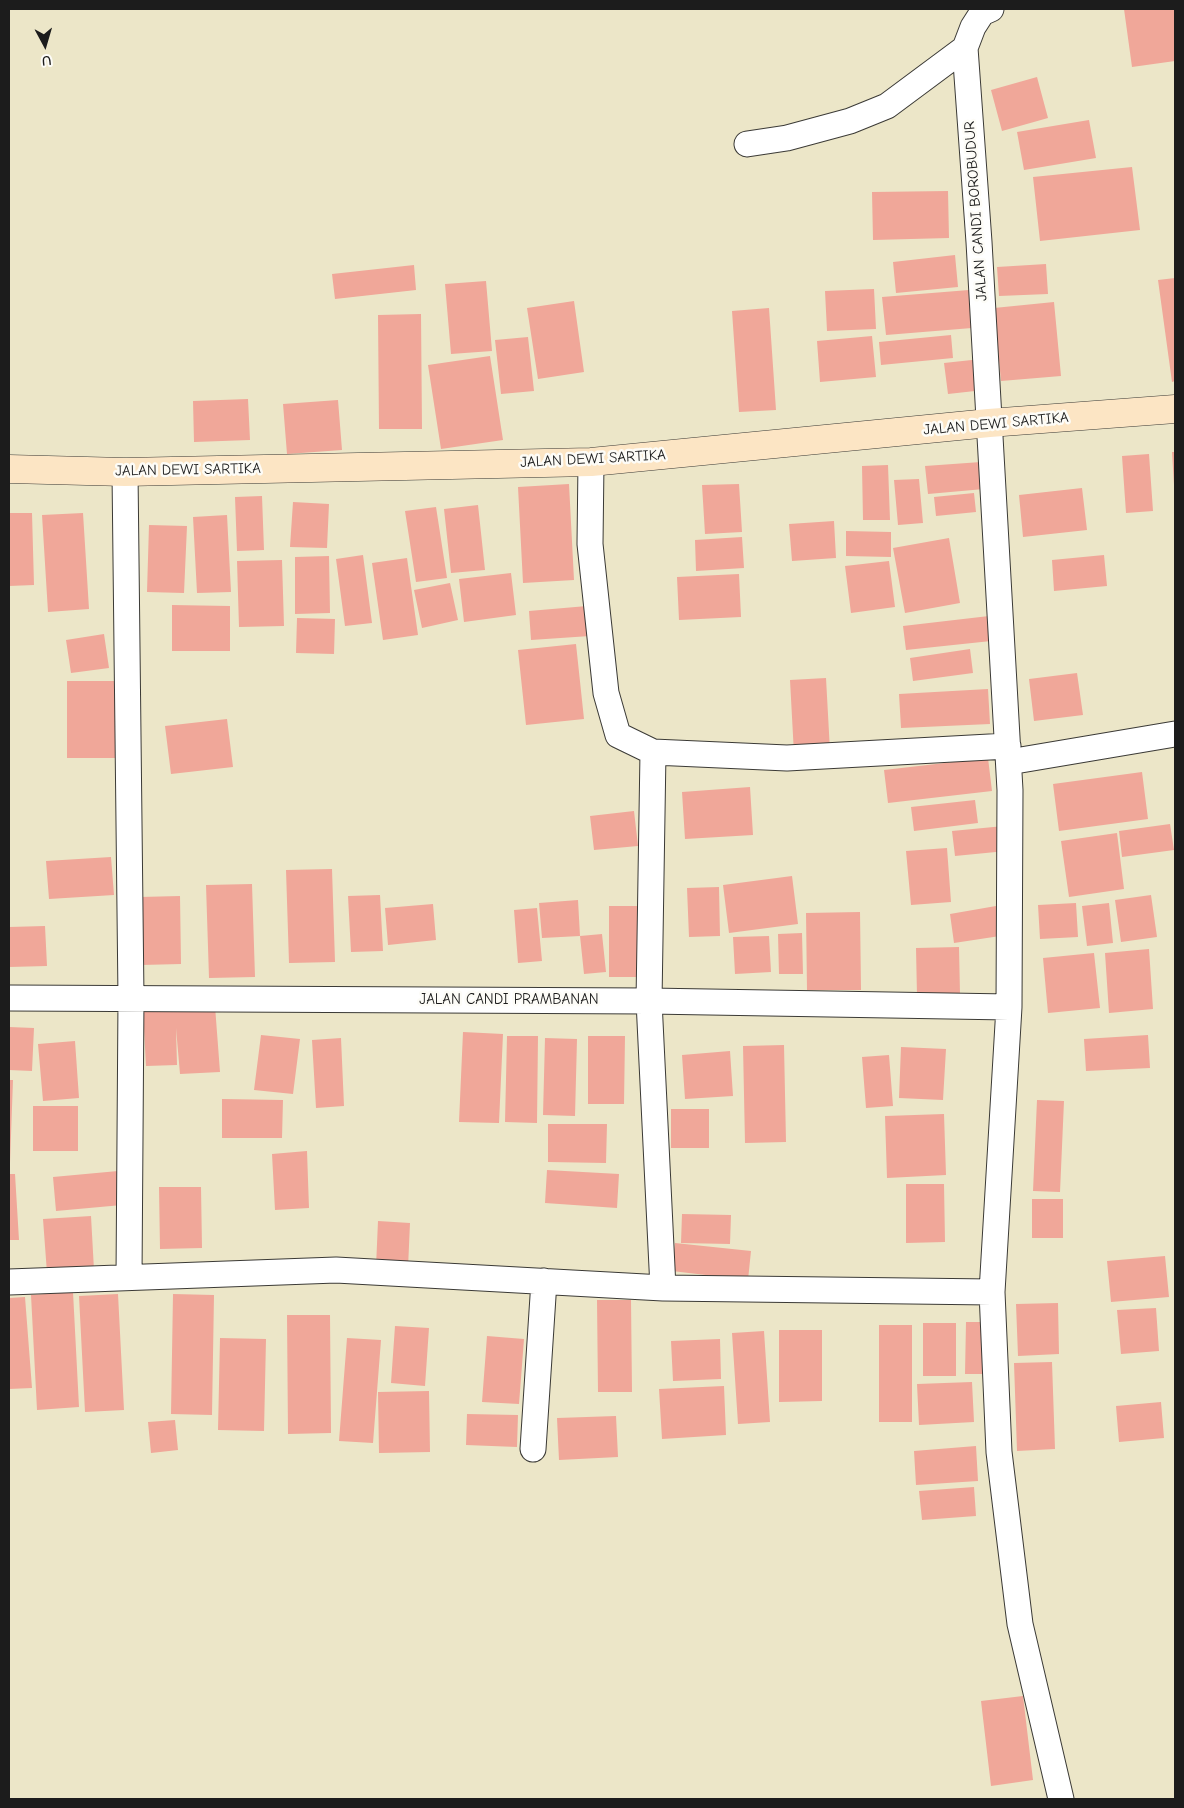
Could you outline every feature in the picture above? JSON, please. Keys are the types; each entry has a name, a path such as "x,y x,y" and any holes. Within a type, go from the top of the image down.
{"street":[{"name":"JALAN CANDI BOROBUDUR","path":"991,9 982,13 973,27 965,48 1008,754 1009,1008 992,1292 999,1452 1020,1624 1061,1799"},
{"path":"746,144 787,138 850,121 887,106 965,48"},
{"name":"JALAN DEWI SARTIKA","path":"9,469 125,472 591,462 989,423 1175,410"},
{"path":"591,462 590,544 606,693 618,735 653,752 787,758 1008,754 1175,734"},
{"path":"125,472 131,998 129,1278"},
{"path":"653,752 649,1001 663,1288"},
{"name":"JALAN CANDI PRAMBANAN","path":"9,998 649,1001 1009,1008"},
{"path":"9,1282 336,1270 663,1288 992,1292"},
{"path":"533,1449 544,1281"}],"building":[{"path":"1124,9 1175,9 1175,61 1132,67"},
{"path":"1037,77 1048,118 1002,131 991,90"},
{"path":"1089,120 1096,158 1024,170 1017,132"},
{"path":"1132,167 1140,230 1040,241 1033,177"},
{"path":"948,191 949,238 873,240 872,192"},
{"path":"955,255 958,287 896,293 893,262"},
{"path":"1046,264 1048,294 999,296 997,267"},
{"path":"414,265 416,290 335,299 332,274"},
{"path":"1175,278 1175,381 1172,382 1158,280"},
{"path":"486,281 492,351 451,354 445,284"},
{"path":"874,289 876,329 827,331 825,291"},
{"path":"969,290 972,328 886,335 882,297"},
{"path":"574,301 584,372 538,379 527,308"},
{"path":"1054,302 1061,376 1001,381 994,308"},
{"path":"769,308 776,410 739,412 732,311"},
{"path":"421,314 422,429 379,429 378,315"},
{"path":"951,335 953,358 881,365 879,342"},
{"path":"872,336 876,377 820,382 817,341"},
{"path":"528,337 534,391 501,394 495,340"},
{"path":"490,356 503,440 441,449 428,365"},
{"path":"981,359 984,390 948,394 944,363"},
{"path":"248,399 250,440 194,442 193,401"},
{"path":"338,400 342,450 287,454 283,404"},
{"path":"1172,452 1175,452 1175,485 1174,485"},
{"path":"1149,454 1153,511 1126,513 1122,456"},
{"path":"981,462 984,489 928,494 925,466"},
{"path":"888,465 890,520 863,520 862,466"},
{"path":"919,479 923,523 898,525 894,480"},
{"path":"569,484 574,580 523,583 518,487"},
{"path":"739,484 742,532 705,534 702,485"},
{"path":"1082,488 1087,530 1023,537 1019,495"},
{"path":"974,493 976,512 936,516 934,497"},
{"path":"262,496 264,550 237,551 235,497"},
{"path":"293,502 329,504 327,548 290,547"},
{"path":"478,505 485,570 451,573 444,509"},
{"path":"436,507 447,578 416,582 405,511"},
{"path":"9,513 32,513 34,585 9,586"},
{"path":"83,513 89,609 48,612 42,515"},
{"path":"227,515 231,592 197,593 193,517"},
{"path":"834,521 836,558 792,561 789,524"},
{"path":"149,525 187,526 184,593 147,592"},
{"path":"846,531 891,532 891,557 846,556"},
{"path":"742,537 744,568 696,571 695,540"},
{"path":"949,538 960,603 905,613 893,548"},
{"path":"363,555 372,623 345,626 336,559"},
{"path":"1104,555 1107,586 1054,591 1052,560"},
{"path":"329,556 330,613 295,614 295,557"},
{"path":"407,558 418,635 383,640 372,563"},
{"path":"282,560 284,626 239,627 237,561"},
{"path":"889,561 895,607 851,613 845,566"},
{"path":"511,573 516,615 464,622 459,579"},
{"path":"739,574 741,617 679,620 677,577"},
{"path":"450,583 458,620 422,628 414,590"},
{"path":"172,605 230,606 230,651 172,651"},
{"path":"587,606 590,636 531,640 529,611"},
{"path":"989,616 991,641 906,650 903,626"},
{"path":"297,618 335,619 334,654 296,653"},
{"path":"104,634 109,668 71,673 66,640"},
{"path":"576,644 584,719 526,725 518,650"},
{"path":"970,649 973,673 913,681 910,658"},
{"path":"1077,673 1083,715 1034,721 1029,679"},
{"path":"826,678 830,751 794,754 790,680"},
{"path":"67,681 122,681 122,758 67,758"},
{"path":"988,689 990,724 901,728 899,694"},
{"path":"227,719 233,767 171,774 165,726"},
{"path":"988,758 992,791 888,803 884,770"},
{"path":"1142,772 1148,819 1059,831 1053,784"},
{"path":"750,787 753,835 685,839 682,792"},
{"path":"975,800 978,823 914,831 911,807"},
{"path":"634,811 638,846 594,850 590,816"},
{"path":"1170,824 1174,850 1122,857 1119,831"},
{"path":"1004,826 1006,851 955,856 952,831"},
{"path":"1117,833 1124,889 1069,897 1061,841"},
{"path":"947,848 951,902 911,905 906,851"},
{"path":"111,857 114,895 49,899 46,861"},
{"path":"332,869 335,962 289,963 286,870"},
{"path":"792,876 798,924 729,933 723,885"},
{"path":"252,884 255,977 209,978 206,885"},
{"path":"719,887 720,936 689,937 687,888"},
{"path":"380,895 383,951 351,952 348,896"},
{"path":"1151,895 1157,937 1121,942 1115,900"},
{"path":"180,896 181,964 141,965 140,897"},
{"path":"578,900 580,936 542,938 539,903"},
{"path":"1076,903 1078,937 1040,939 1038,905"},
{"path":"1109,903 1113,943 1087,946 1082,906"},
{"path":"433,904 436,940 388,945 385,908"},
{"path":"609,906 646,906 645,977 609,977"},
{"path":"996,906 1000,936 954,943 950,914"},
{"path":"537,908 542,961 518,963 514,910"},
{"path":"860,912 861,990 807,990 806,913"},
{"path":"45,926 47,966 9,967 9,927"},
{"path":"802,933 803,974 779,974 778,934"},
{"path":"602,934 606,972 584,974 580,936"},
{"path":"769,936 771,972 735,974 733,937"},
{"path":"959,947 960,994 917,996 916,948"},
{"path":"1149,949 1153,1009 1109,1013 1105,953"},
{"path":"1094,953 1100,1008 1048,1013 1043,958"},
{"path":"215,1006 220,1072 180,1074 176,1028 177,1065 146,1066 143,1010"},
{"path":"9,1027 34,1028 32,1071 9,1070"},
{"path":"463,1032 503,1034 499,1123 459,1122"},
{"path":"261,1035 300,1039 293,1094 254,1090"},
{"path":"1148,1035 1150,1068 1086,1071 1084,1039"},
{"path":"507,1036 538,1036 537,1123 505,1122"},
{"path":"588,1036 625,1036 624,1104 588,1104"},
{"path":"341,1038 344,1106 316,1108 312,1040"},
{"path":"545,1038 577,1039 575,1116 543,1115"},
{"path":"75,1041 79,1098 43,1101 38,1044"},
{"path":"784,1045 786,1142 745,1143 743,1046"},
{"path":"901,1047 946,1049 943,1100 899,1098"},
{"path":"730,1051 733,1096 685,1099 682,1055"},
{"path":"889,1055 893,1106 866,1108 862,1057"},
{"path":"9,1080 13,1080 10,1163 9,1163"},
{"path":"222,1099 283,1100 282,1138 222,1138"},
{"path":"1037,1100 1064,1101 1060,1192 1033,1191"},
{"path":"33,1106 78,1106 78,1151 33,1151"},
{"path":"671,1109 709,1109 709,1148 671,1148"},
{"path":"944,1114 946,1175 887,1178 885,1116"},
{"path":"548,1124 607,1124 606,1163 548,1162"},
{"path":"307,1151 309,1208 275,1210 272,1154"},
{"path":"547,1170 619,1174 617,1208 545,1203"},
{"path":"118,1171 122,1205 56,1211 53,1177"},
{"path":"9,1174 15,1174 19,1240 9,1240"},
{"path":"906,1184 944,1184 945,1242 906,1243"},
{"path":"159,1187 201,1187 202,1248 160,1249"},
{"path":"1032,1199 1063,1199 1063,1238 1032,1238"},
{"path":"682,1214 731,1215 730,1244 681,1243"},
{"path":"91,1216 94,1270 47,1273 43,1219"},
{"path":"378,1221 410,1223 408,1268 376,1267"},
{"path":"675,1243 751,1251 748,1280 672,1271"},
{"path":"1165,1256 1169,1297 1111,1302 1107,1261"},
{"path":"73,1292 79,1407 37,1410 31,1295"},
{"path":"118,1294 124,1410 85,1412 79,1296"},
{"path":"173,1294 214,1295 212,1415 171,1414"},
{"path":"25,1297 32,1388 9,1389 9,1298"},
{"path":"597,1300 631,1300 632,1392 598,1392"},
{"path":"1058,1303 1059,1354 1018,1356 1016,1304"},
{"path":"1156,1308 1159,1351 1121,1354 1117,1310"},
{"path":"287,1315 330,1315 331,1433 288,1434"},
{"path":"966,1322 990,1322 989,1374 965,1374"},
{"path":"923,1323 956,1323 956,1376 923,1376"},
{"path":"879,1325 912,1325 912,1422 879,1422"},
{"path":"395,1326 429,1328 425,1386 391,1383"},
{"path":"779,1330 822,1330 822,1401 779,1402"},
{"path":"764,1331 770,1422 738,1424 732,1333"},
{"path":"487,1336 524,1339 519,1404 482,1402"},
{"path":"220,1338 266,1339 264,1431 218,1430"},
{"path":"347,1338 381,1340 373,1443 339,1441"},
{"path":"720,1339 721,1379 673,1381 671,1341"},
{"path":"1052,1362 1055,1449 1017,1451 1014,1363"},
{"path":"972,1382 974,1422 919,1425 917,1384"},
{"path":"724,1386 726,1435 662,1439 659,1389"},
{"path":"429,1391 430,1452 379,1453 378,1392"},
{"path":"1161,1402 1164,1438 1119,1442 1116,1406"},
{"path":"467,1414 518,1415 517,1447 466,1445"},
{"path":"616,1416 618,1457 559,1460 557,1418"},
{"path":"175,1420 178,1450 151,1453 148,1422"},
{"path":"976,1446 978,1481 916,1485 914,1451"},
{"path":"974,1487 976,1516 922,1520 919,1491"},
{"path":"1023,1696 1033,1780 991,1786 981,1701"}]}
